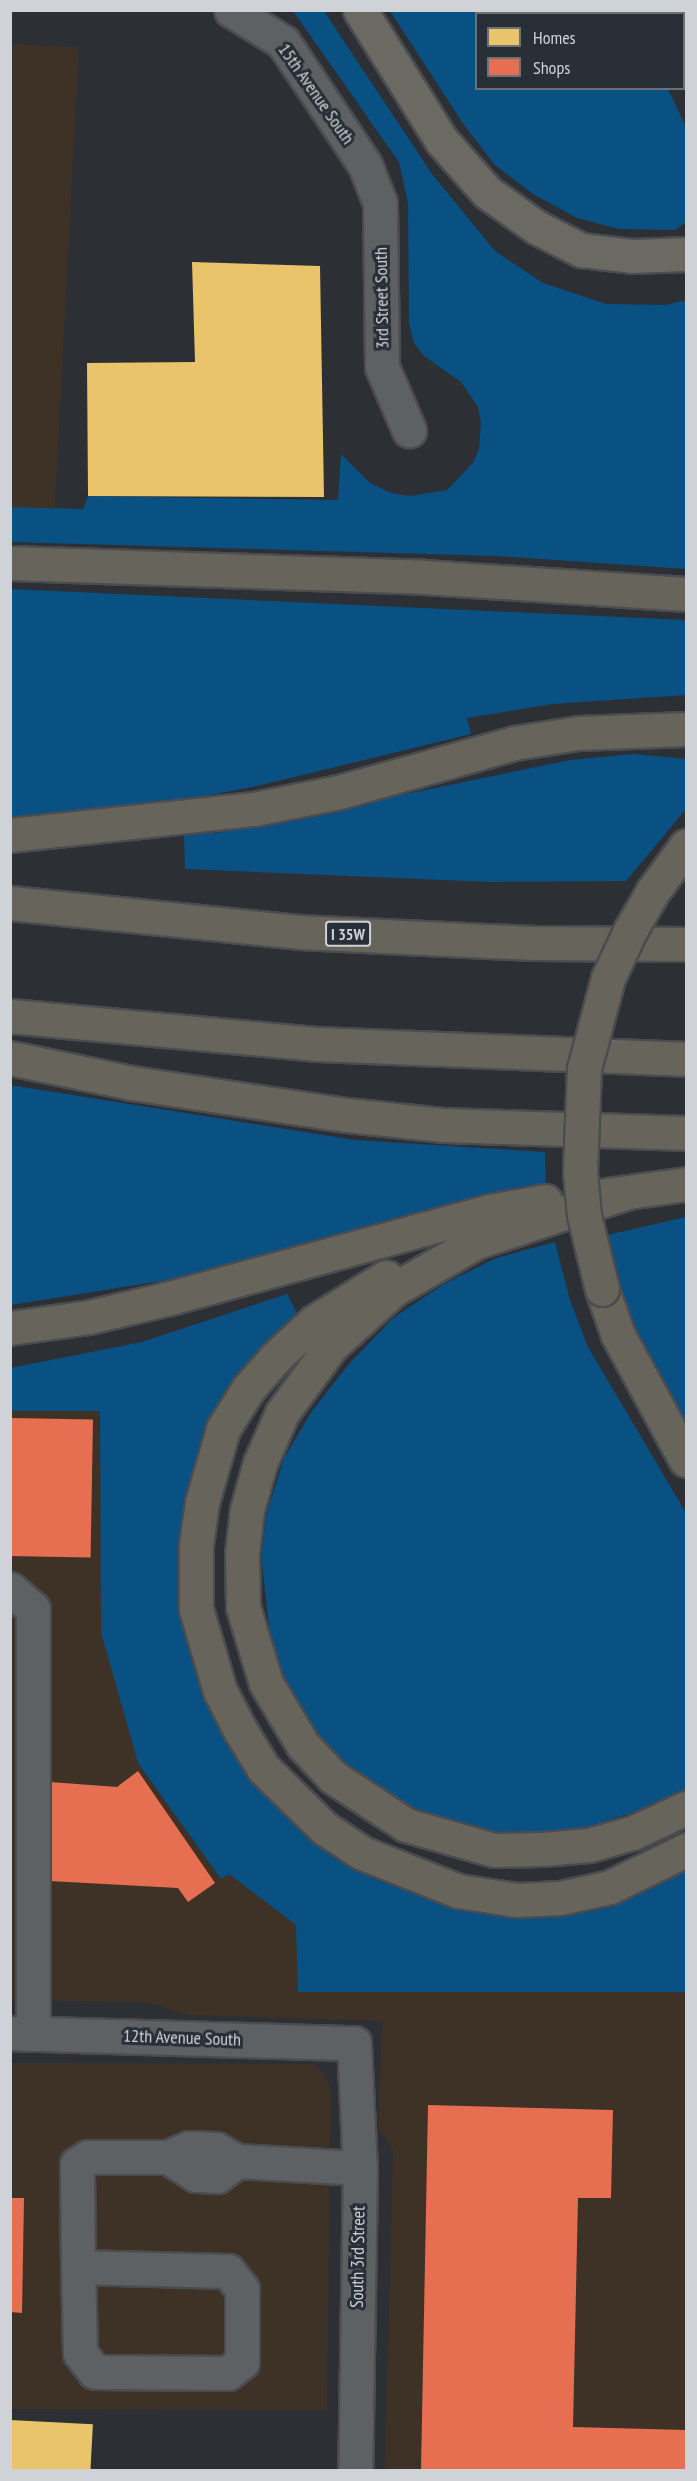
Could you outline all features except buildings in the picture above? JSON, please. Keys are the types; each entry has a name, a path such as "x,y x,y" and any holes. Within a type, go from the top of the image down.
{"highway":[{"path":"10,563 424,577 681,593"},
{"path":"10,835 254,809 339,792 514,743 578,733 687,729"},
{"path":"687,846 653,891 630,931 608,978 584,1069 580,1172 584,1215 602,1289 618,1335 687,1460"},
{"name":"I 35W","path":"10,903 299,932 687,945"},
{"path":"10,1016 316,1044 687,1059"},
{"path":"10,1058 132,1083 347,1115 444,1125 687,1133"},
{"path":"10,1328 89,1317 166,1299 489,1211 687,1184"},
{"path":"628,1192 476,1242 372,1283 314,1322 248,1389 223,1429 202,1502 195,1572 196,1609 205,1648 220,1691 263,1768 324,1828 362,1853 410,1875 458,1891 517,1900 560,1898 610,1887 687,1850"},
{"path":"476,1242 393,1290 331,1346 282,1413 260,1463 245,1532 243,1607 252,1645 280,1711 303,1745 333,1777 406,1825 494,1850 543,1849 589,1845 632,1833 687,1808"}],"main road":[{"path":"360,10 442,141 487,192 536,227 580,250 632,256 687,254"}],"street":[{"name":"15th Avenue South","path":"231,10 283,42 365,165"},
{"name":"3rd Street South","path":"365,165 380,203 382,368 409,430"},
{"path":"10,1589 33,1609 22,2034"},
{"name":"12th Avenue South","path":"22,2034 354,2043"},
{"name":"South 3rd Street","path":"354,2043 360,2168 355,2470"},
{"path":"78,2268 228,2271 242,2289 242,2362 228,2373 95,2372 80,2353 78,2268 77,2163 88,2157 168,2157 196,2175 217,2176 237,2161 360,2168"}],"shaded area":[{"path":"293,11 324,11 432,174 495,251 543,283 606,304 666,305 686,300 686,569 497,556 11,542 11,507 83,509 88,496 338,500 341,454 370,483 391,493 410,496 447,490 473,463 479,449 481,423 478,407 461,382 424,356 414,343 409,323 408,203 399,162"},
{"path":"390,11 629,11 475,12 475,90 668,90 686,127 686,222 675,230 619,229 577,218 533,194 495,165 464,125"},
{"path":"10,44 79,48 54,522 10,520"},
{"path":"11,589 686,620 686,695 552,704 467,718 471,734 257,786 168,803 11,818"},
{"path":"634,754 686,759 686,809 626,881 490,882 185,869 184,834 217,833 570,760"},
{"path":"10,1085 355,1140 545,1152 546,1190 161,1281 11,1305"},
{"path":"686,1217 686,1427 627,1316 607,1235"},
{"path":"555,1242 570,1300 588,1347 686,1513 686,1791 669,1801 575,1831 485,1832 413,1810 342,1764 313,1732 286,1684 271,1643 261,1555 267,1512 284,1458 312,1411 349,1364 393,1318 444,1284 496,1258"},
{"path":"287,1294 251,1363 128,1727 138,1763 221,1879 229,1874 296,1925 686,1973 686,2470 385,2470 393,2150 378,2129 382,2021 189,2015 147,2002 11,2000 10,1368 142,1342"},
{"path":"287,1294 298,1315 285,1328 183,1564 284,1811 325,1849 374,1879 424,1894 612,1901 686,1870 686,1992 298,1992 296,1925 229,1874 221,1879 138,1763 101,1632 100,1411 11,1411 10,1368 142,1342"},
{"path":"11,2063 314,2064 322,2072 331,2089 327,2410 11,2409"}]}
